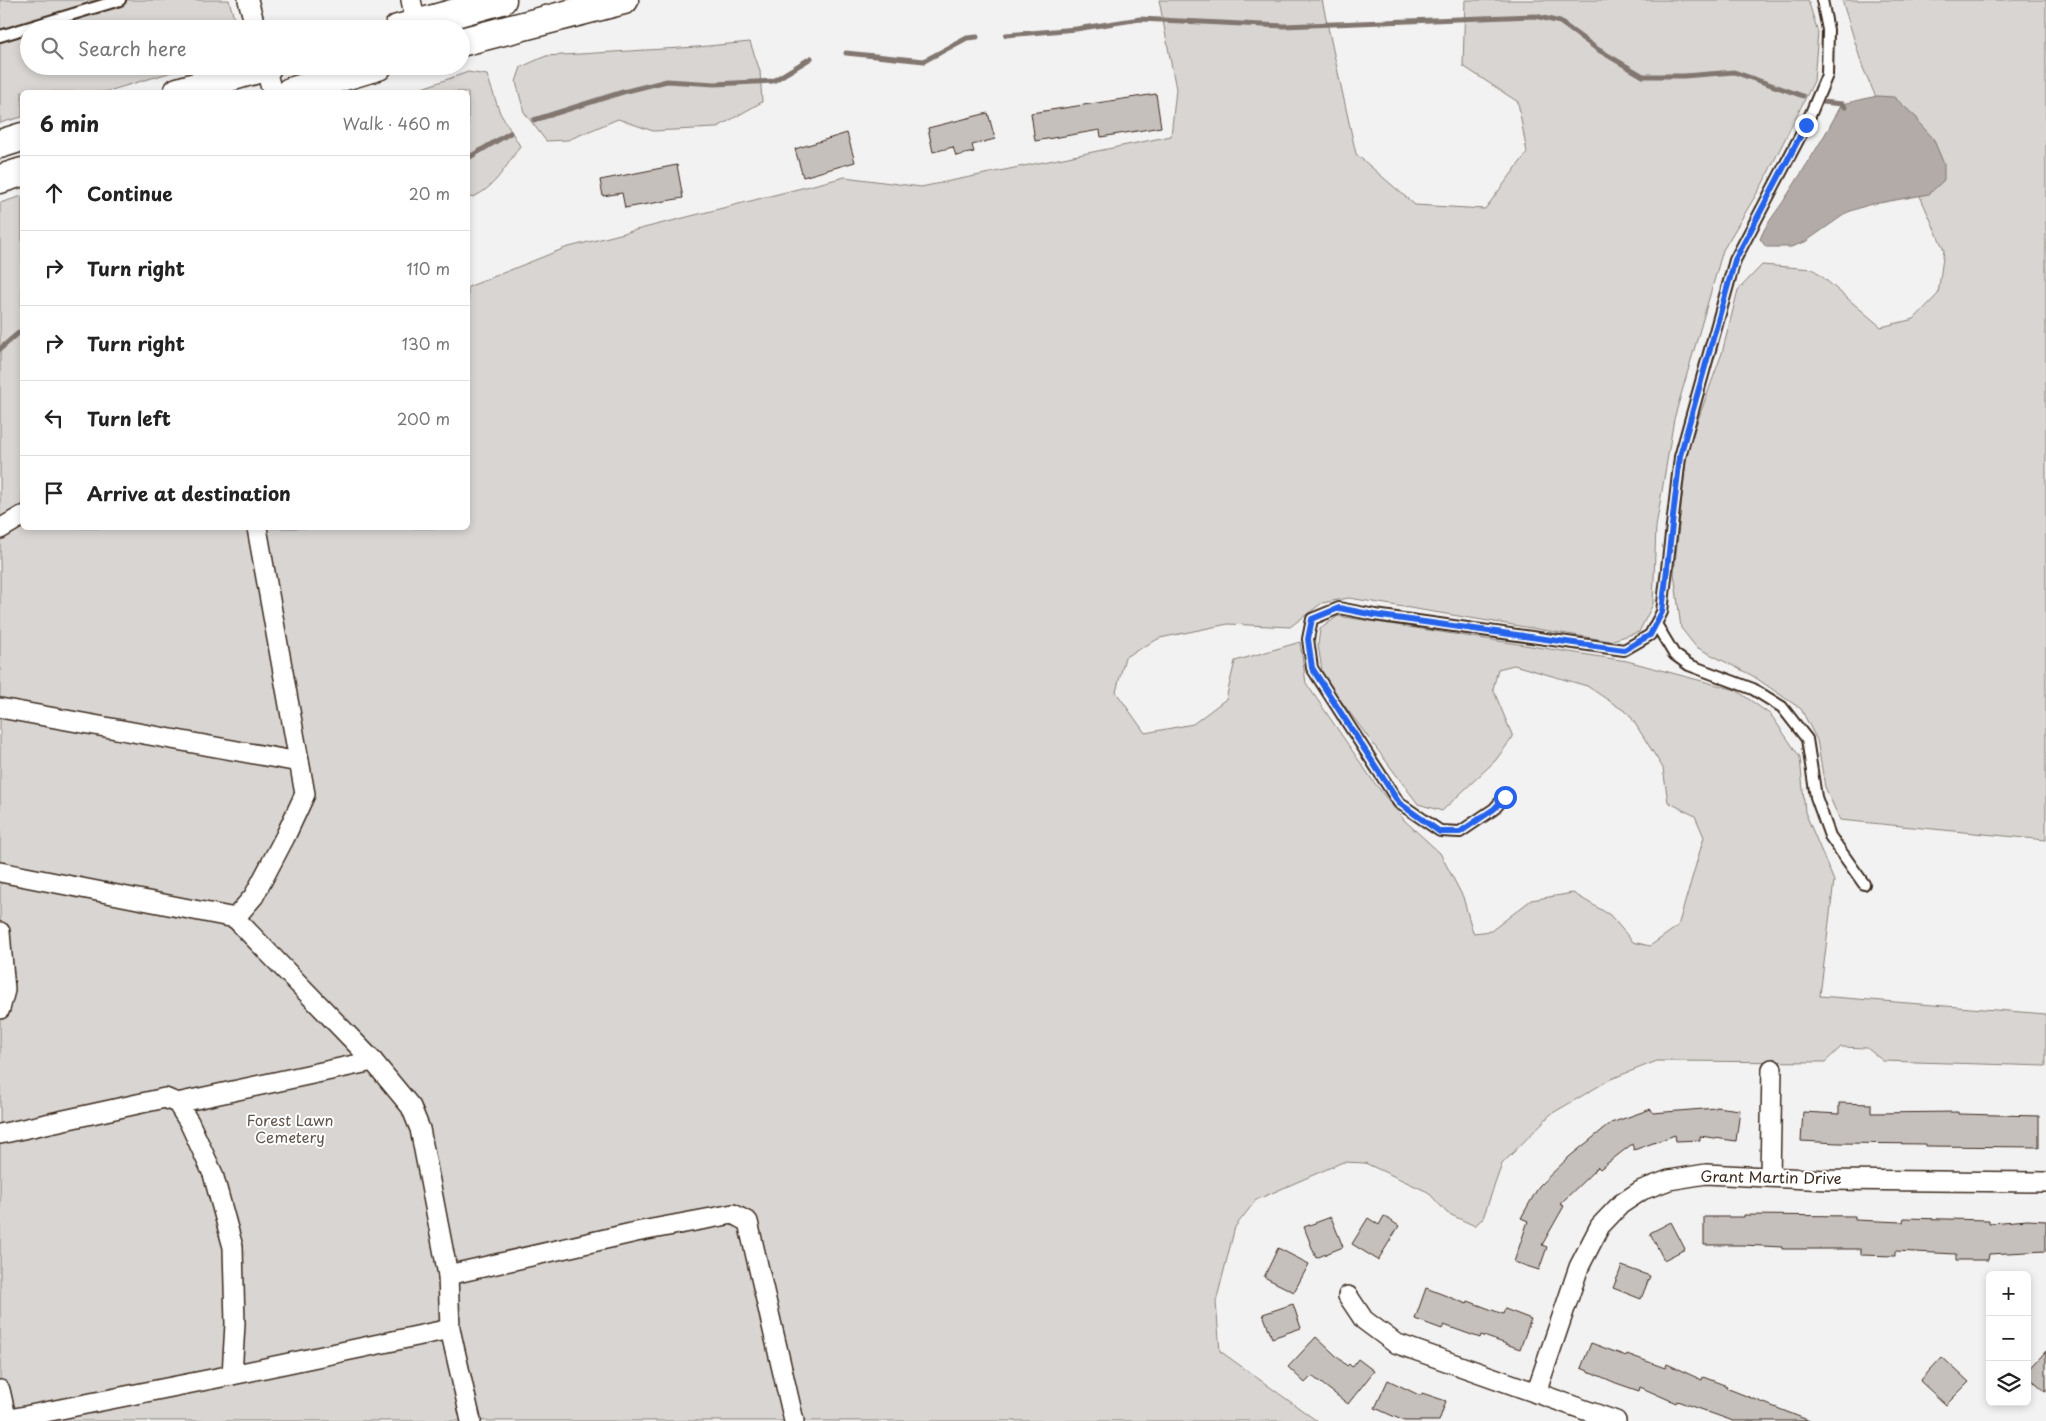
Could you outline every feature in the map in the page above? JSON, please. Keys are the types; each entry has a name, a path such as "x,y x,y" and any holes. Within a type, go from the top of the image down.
{"main road":[{"path":"408,17 502,0"},
{"path":"470,40 624,0"},
{"path":"187,90 258,75"},
{"path":"297,90 348,75"},
{"path":"0,144 20,139"},
{"path":"0,179 20,173"}],"street":[{"path":"248,0 254,20"},
{"path":"0,529 20,517"},
{"path":"235,918 254,896 305,794 257,530"},
{"path":"0,708 299,762"},
{"path":"0,872 235,918 373,1062 411,1107 420,1129 448,1275 450,1329 471,1421"},
{"path":"0,932 5,990 0,1009"},
{"path":"0,1134 164,1098 177,1103 373,1062"},
{"path":"1770,1178 1772,1069"},
{"path":"177,1103 190,1122 212,1174 232,1247 235,1324 232,1375"},
{"name":"Grant Martin Drive","path":"1536,1393 1578,1267 1600,1226 1621,1204 1642,1190 1669,1180 1706,1174 1770,1178 2046,1182"},
{"path":"448,1275 636,1232 733,1214 748,1222 794,1421"},
{"path":"1348,1296 1364,1320 1395,1343 1616,1421"},
{"path":"0,1390 4,1420 450,1329"}],"lane":[{"path":"53,20 120,0"},
{"path":"1505,797 1494,809 1460,832 1440,832 1399,803 1312,668 1308,639 1312,619 1339,608 1374,615 1624,650 1650,635 1662,612 1680,456 1735,260 1806,125 1827,76 1828,30 1822,0"},
{"path":"0,36 20,30"},
{"path":"1656,624 1674,654 1689,665 1752,689 1782,707 1807,739 1816,797 1830,836 1864,884"}],"green space":[{"path":"0,0 229,0 235,20 20,20 20,75 162,75 112,90 20,90 20,118 0,123"},
{"name":"Forest Lawn Cemetery","path":"1159,0 1322,0 1356,154 1415,205 1485,209 1527,153 1518,102 1463,66 1465,0 1808,0 1818,32 1814,81 1763,183 1723,250 1674,419 1656,527 1653,604 1639,632 1610,641 1349,598 1322,603 1290,627 1228,624 1160,638 1125,657 1116,692 1145,733 1193,724 1226,699 1235,661 1300,642 1306,683 1373,781 1404,820 1440,853 1463,897 1473,933 1491,931 1531,900 1573,893 1610,915 1633,942 1650,946 1678,926 1704,837 1695,816 1668,802 1663,768 1629,714 1587,686 1514,665 1498,669 1493,689 1513,737 1495,761 1442,811 1418,804 1323,677 1318,645 1320,629 1338,616 1627,661 1736,690 1771,715 1800,757 1805,812 1834,881 1820,996 2046,1014 2046,1066 1883,1061 1867,1048 1841,1047 1825,1062 1657,1061 1611,1079 1551,1114 1502,1164 1483,1218 1475,1226 1447,1213 1428,1192 1365,1163 1343,1162 1256,1200 1235,1227 1216,1302 1220,1351 1317,1421 0,1421 0,203 20,197 20,530 470,530 470,286 565,248 845,177 921,187 1171,136 1176,89"},
{"path":"1842,0 2046,0 2046,840 1840,820 1825,787 1817,740 1801,709 1753,676 1696,647 1681,628 1674,573 1687,450 1722,353 1738,290 1762,265 1813,269 1881,327 1914,319 1938,294 1944,250 1863,68"},
{"path":"750,42 760,71 762,102 716,128 653,131 618,119 568,140 546,141 524,112 516,82 521,67 546,56"},
{"path":"470,72 487,75 500,113 520,146 498,178 484,191 470,197 470,90 417,90 459,75 470,75"}],"shaded area":[{"path":"1877,96 1894,97 1917,118 1933,138 1944,164 1944,180 1929,194 1868,205 1848,212 1805,242 1791,247 1766,247 1760,239 1765,228 1808,162 1842,104"}],"building":[{"path":"1156,94 1161,127 1101,137 1100,130 1035,141 1031,113"},
{"path":"988,113 995,139 972,145 974,152 956,156 953,147 933,152 928,128"},
{"path":"847,133 855,162 803,177 795,149"},
{"path":"677,165 683,198 625,208 622,193 603,196 600,180"},
{"path":"1839,1103 1871,1104 1871,1113 1958,1112 1958,1114 2039,1116 2039,1147 1926,1146 1926,1144 1801,1141 1803,1112 1839,1114"},
{"path":"1716,1107 1740,1110 1736,1141 1700,1136 1700,1140 1676,1141 1675,1135 1634,1150 1632,1144 1600,1169 1598,1167 1560,1204 1564,1206 1542,1245 1547,1247 1539,1270 1514,1262 1528,1221 1521,1218 1539,1186 1569,1157 1611,1123 1651,1109 1653,1113"},
{"path":"1744,1215 1855,1216 1855,1220 1903,1222 1904,1218 1989,1220 1989,1223 2028,1220 2046,1221 2046,1251 1989,1254 1988,1260 1956,1260 1956,1254 1895,1251 1895,1256 1861,1255 1861,1249 1782,1249 1782,1247 1743,1245 1704,1245 1704,1217 1744,1217"},
{"path":"1384,1216 1399,1226 1378,1260 1352,1244 1368,1218 1379,1225"},
{"path":"1331,1217 1343,1247 1316,1258 1304,1227"},
{"path":"1671,1222 1685,1249 1664,1260 1650,1233"},
{"path":"1278,1248 1309,1264 1294,1292 1264,1277"},
{"path":"1622,1266 1650,1276 1641,1299 1613,1288"},
{"path":"1426,1288 1467,1304 1468,1301 1503,1314 1505,1309 1531,1319 1520,1349 1481,1335 1480,1338 1444,1325 1442,1329 1415,1319"},
{"path":"1293,1304 1301,1328 1272,1338 1263,1314"},
{"path":"1316,1337 1347,1366 1349,1364 1352,1367 1358,1359 1374,1371 1348,1404 1312,1376 1305,1383 1288,1367"},
{"path":"1591,1343 1665,1368 1667,1364 1702,1380 1703,1377 1727,1386 1726,1388 1810,1421 1733,1421 1677,1401 1676,1403 1640,1387 1639,1391 1616,1383 1581,1368"},
{"path":"2046,1351 2046,1392 2031,1379 2031,1368"},
{"path":"1942,1357 1969,1382 1946,1405 1920,1381"},
{"path":"1388,1380 1421,1396 1422,1393 1446,1401 1439,1421 1404,1421 1375,1408"}],"waterway":[{"path":"1006,35 1076,29 1140,19 1284,26 1535,16 1560,22 1597,49 1643,76 1684,76 1734,72 1803,96"},
{"path":"846,53 924,61 967,38 977,37"},
{"path":"534,120 623,92 667,81 715,84 773,81 811,58"},
{"path":"1822,102 1842,104 1845,107"},
{"path":"470,157 510,133"},
{"path":"0,349 20,332"}],"route":[{"path":"1505,797 1494,809 1460,832 1440,832 1399,803 1312,668 1308,639 1312,619 1339,608 1374,615 1624,650 1650,635 1662,612 1680,456 1735,260 1806,125"}]}
